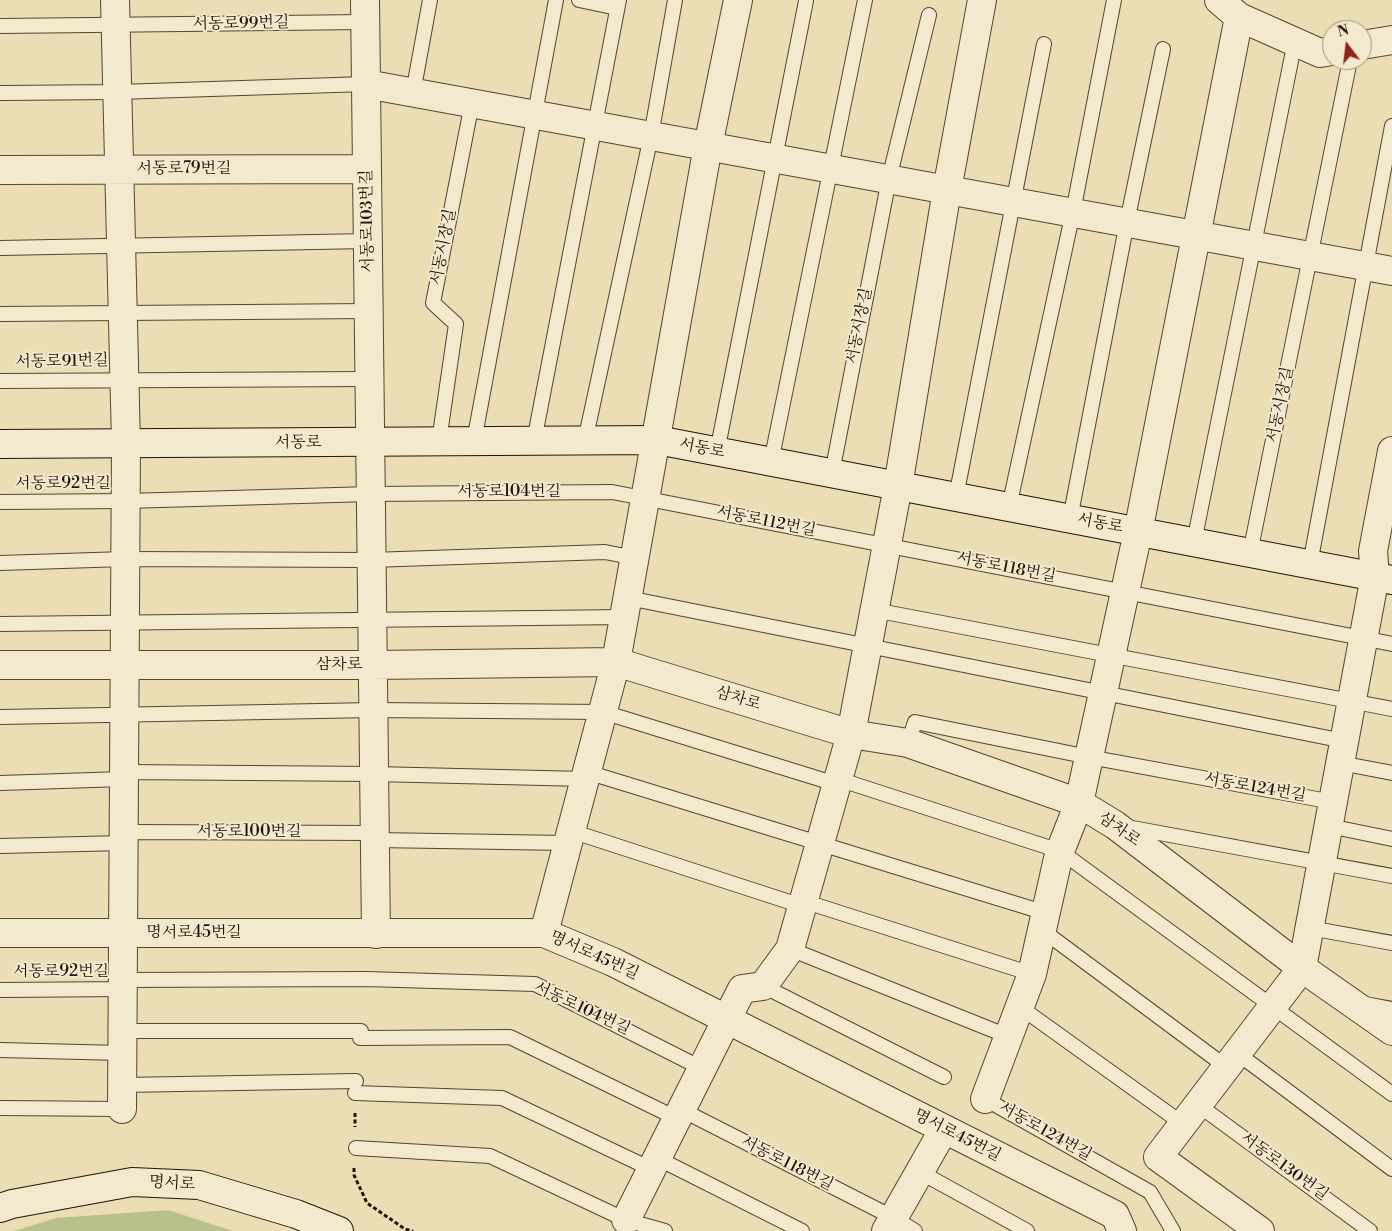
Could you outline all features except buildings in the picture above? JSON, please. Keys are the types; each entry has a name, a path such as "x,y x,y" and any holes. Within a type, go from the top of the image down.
{"street":[{"path":"544,933 616,662 708,146 738,0"},
{"path":"626,1220 725,1019 742,989 763,986 790,949 851,734 898,486 947,190 982,0"},
{"path":"1138,532 1196,235 1229,9 1322,53"},
{"name":"서동로103번길","path":"366,11 370,442"},
{"path":"116,13 126,443 122,1097"},
{"path":"1372,43 1392,40"},
{"path":"366,84 1379,268"},
{"name":"서동로79번길","path":"0,170 367,169"},
{"name":"서동로","path":"0,444 657,440 1383,578"},
{"path":"370,442 376,934"},
{"path":"1260,1231 1158,1157 1302,968 1363,638 1383,578 1373,551 1392,451"},
{"name":"서동로124번길","path":"986,1099 1032,974 1060,851 1079,803 1138,532"},
{"name":"삼차로","path":"0,665 372,665 616,662 851,734 908,743 1079,803 1115,825 1302,968 1392,1031"},
{"name":"명서로45번길","path":"0,933 544,933 613,962 1115,1215 1122,1231"},
{"path":"898,1227 920,1172 944,1129"},
{"name":"명서로","path":"0,1208 132,1182 199,1185 296,1214 339,1231"}],"lane":[{"path":"413,93 430,0"},
{"path":"474,441 556,0"},
{"path":"534,441 618,4 579,0"},
{"path":"585,440 650,136 675,0"},
{"path":"771,462 865,0"},
{"path":"1009,507 1073,212 1114,0"},
{"path":"717,452 806,1"},
{"name":"서동로99번길","path":"116,13 366,11"},
{"path":"0,26 116,13"},
{"name":"서동시장길","path":"832,473 889,179 929,15"},
{"path":"1194,542 1295,41"},
{"path":"956,497 1044,44"},
{"path":"1070,519 1127,222 1163,49"},
{"name":"서동시장길","path":"1250,553 1312,256 1348,70"},
{"path":"0,93 118,92 366,84"},
{"name":"서동시장길","path":"439,441 456,324 433,303 472,103"},
{"path":"1310,564 1379,268 1392,126"},
{"path":"0,248 368,241"},
{"path":"0,314 369,311"},
{"path":"125,378 369,379"},
{"name":"서동로91번길","path":"0,381 125,378"},
{"name":"서동로104번길","path":"370,494 612,492 646,499"},
{"path":"126,501 370,494"},
{"name":"서동로112번길","path":"646,499 886,545"},
{"name":"서동로92번길","path":"0,502 126,501"},
{"name":"서동로118번길","path":"886,545 1125,592"},
{"path":"0,564 125,559 371,560 605,552 635,558"},
{"path":"1125,592 1392,644"},
{"path":"0,624 372,620 626,608 867,646 1103,694 1342,752 1392,773"},
{"path":"874,610 1392,709"},
{"path":"0,717 124,713 373,710 603,712 1060,851 1392,1094"},
{"name":"서동로124번길","path":"908,743 915,722 1089,757 1331,814"},
{"path":"0,783 124,776 586,775 820,845 1044,921 1231,1059 1392,1169"},
{"path":"1331,814 1392,839"},
{"path":"1115,825 1392,876"},
{"path":"0,846 124,837"},
{"name":"서동로100번길","path":"124,837 375,837"},
{"path":"375,837 569,837 803,904 1032,974"},
{"path":"1310,928 1392,943"},
{"path":"790,949 1010,1037"},
{"name":"서동로104번길","path":"123,984 366,979 536,984 701,1068"},
{"name":"서동로92번길","path":"0,990 123,984"},
{"path":"763,986 944,1077"},
{"path":"1349,1001 1392,1009"},
{"path":"1020,1008 1190,1114"},
{"path":"0,1050 122,1042 360,1035 510,1037 678,1114"},
{"path":"0,1108 122,1097 356,1087 502,1098 802,1231"},
{"name":"서동로124번길","path":"986,1099 1150,1192 1173,1231"},
{"name":"서동로118번길","path":"678,1114 898,1227"},
{"name":"서동로130번길","path":"1190,1114 1370,1231"},
{"path":"356,1148 490,1156 626,1220 665,1231"},
{"path":"920,1172 1027,1231"}],"green space":[{"path":"168,1210 233,1231 14,1231 56,1218"}]}
